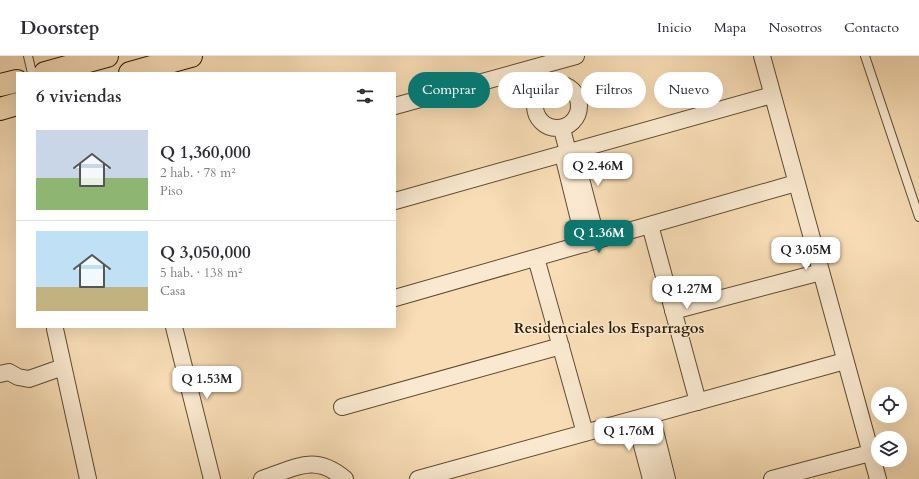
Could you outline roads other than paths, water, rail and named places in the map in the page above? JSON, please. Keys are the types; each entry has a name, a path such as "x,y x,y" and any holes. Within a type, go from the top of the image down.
{"highway":[{"path":"49,72 107,56"},
{"path":"136,72 191,56"},
{"path":"0,85 16,81"},
{"path":"0,109 16,104"}],"street":[{"path":"396,106 530,62 576,56"},
{"path":"762,56 878,479"},
{"path":"558,59 561,72"},
{"path":"530,62 532,72"},
{"path":"535,108 536,116 547,127 562,129 576,120 579,112 580,104 573,90"},
{"path":"396,201 772,95"},
{"path":"562,129 568,152 565,163 591,242"},
{"path":"396,298 796,183"},
{"path":"650,225 698,402"},
{"path":"536,258 585,433"},
{"path":"673,311 821,272"},
{"path":"174,328 212,479"},
{"path":"55,329 88,479"},
{"path":"342,407 561,346"},
{"path":"418,479 845,361"},
{"path":"0,374 9,372 18,377 29,379 63,367"},
{"path":"643,417 650,479"},
{"path":"643,417 667,479"},
{"path":"772,479 870,453"},
{"path":"262,479 299,473 310,463 324,465 336,471 345,479"}],"lane":[{"path":"28,56 32,72"},
{"path":"865,56 919,217"}],"district":[{"name":"Residenciales los Esparragos","path":"609,328"}]}
